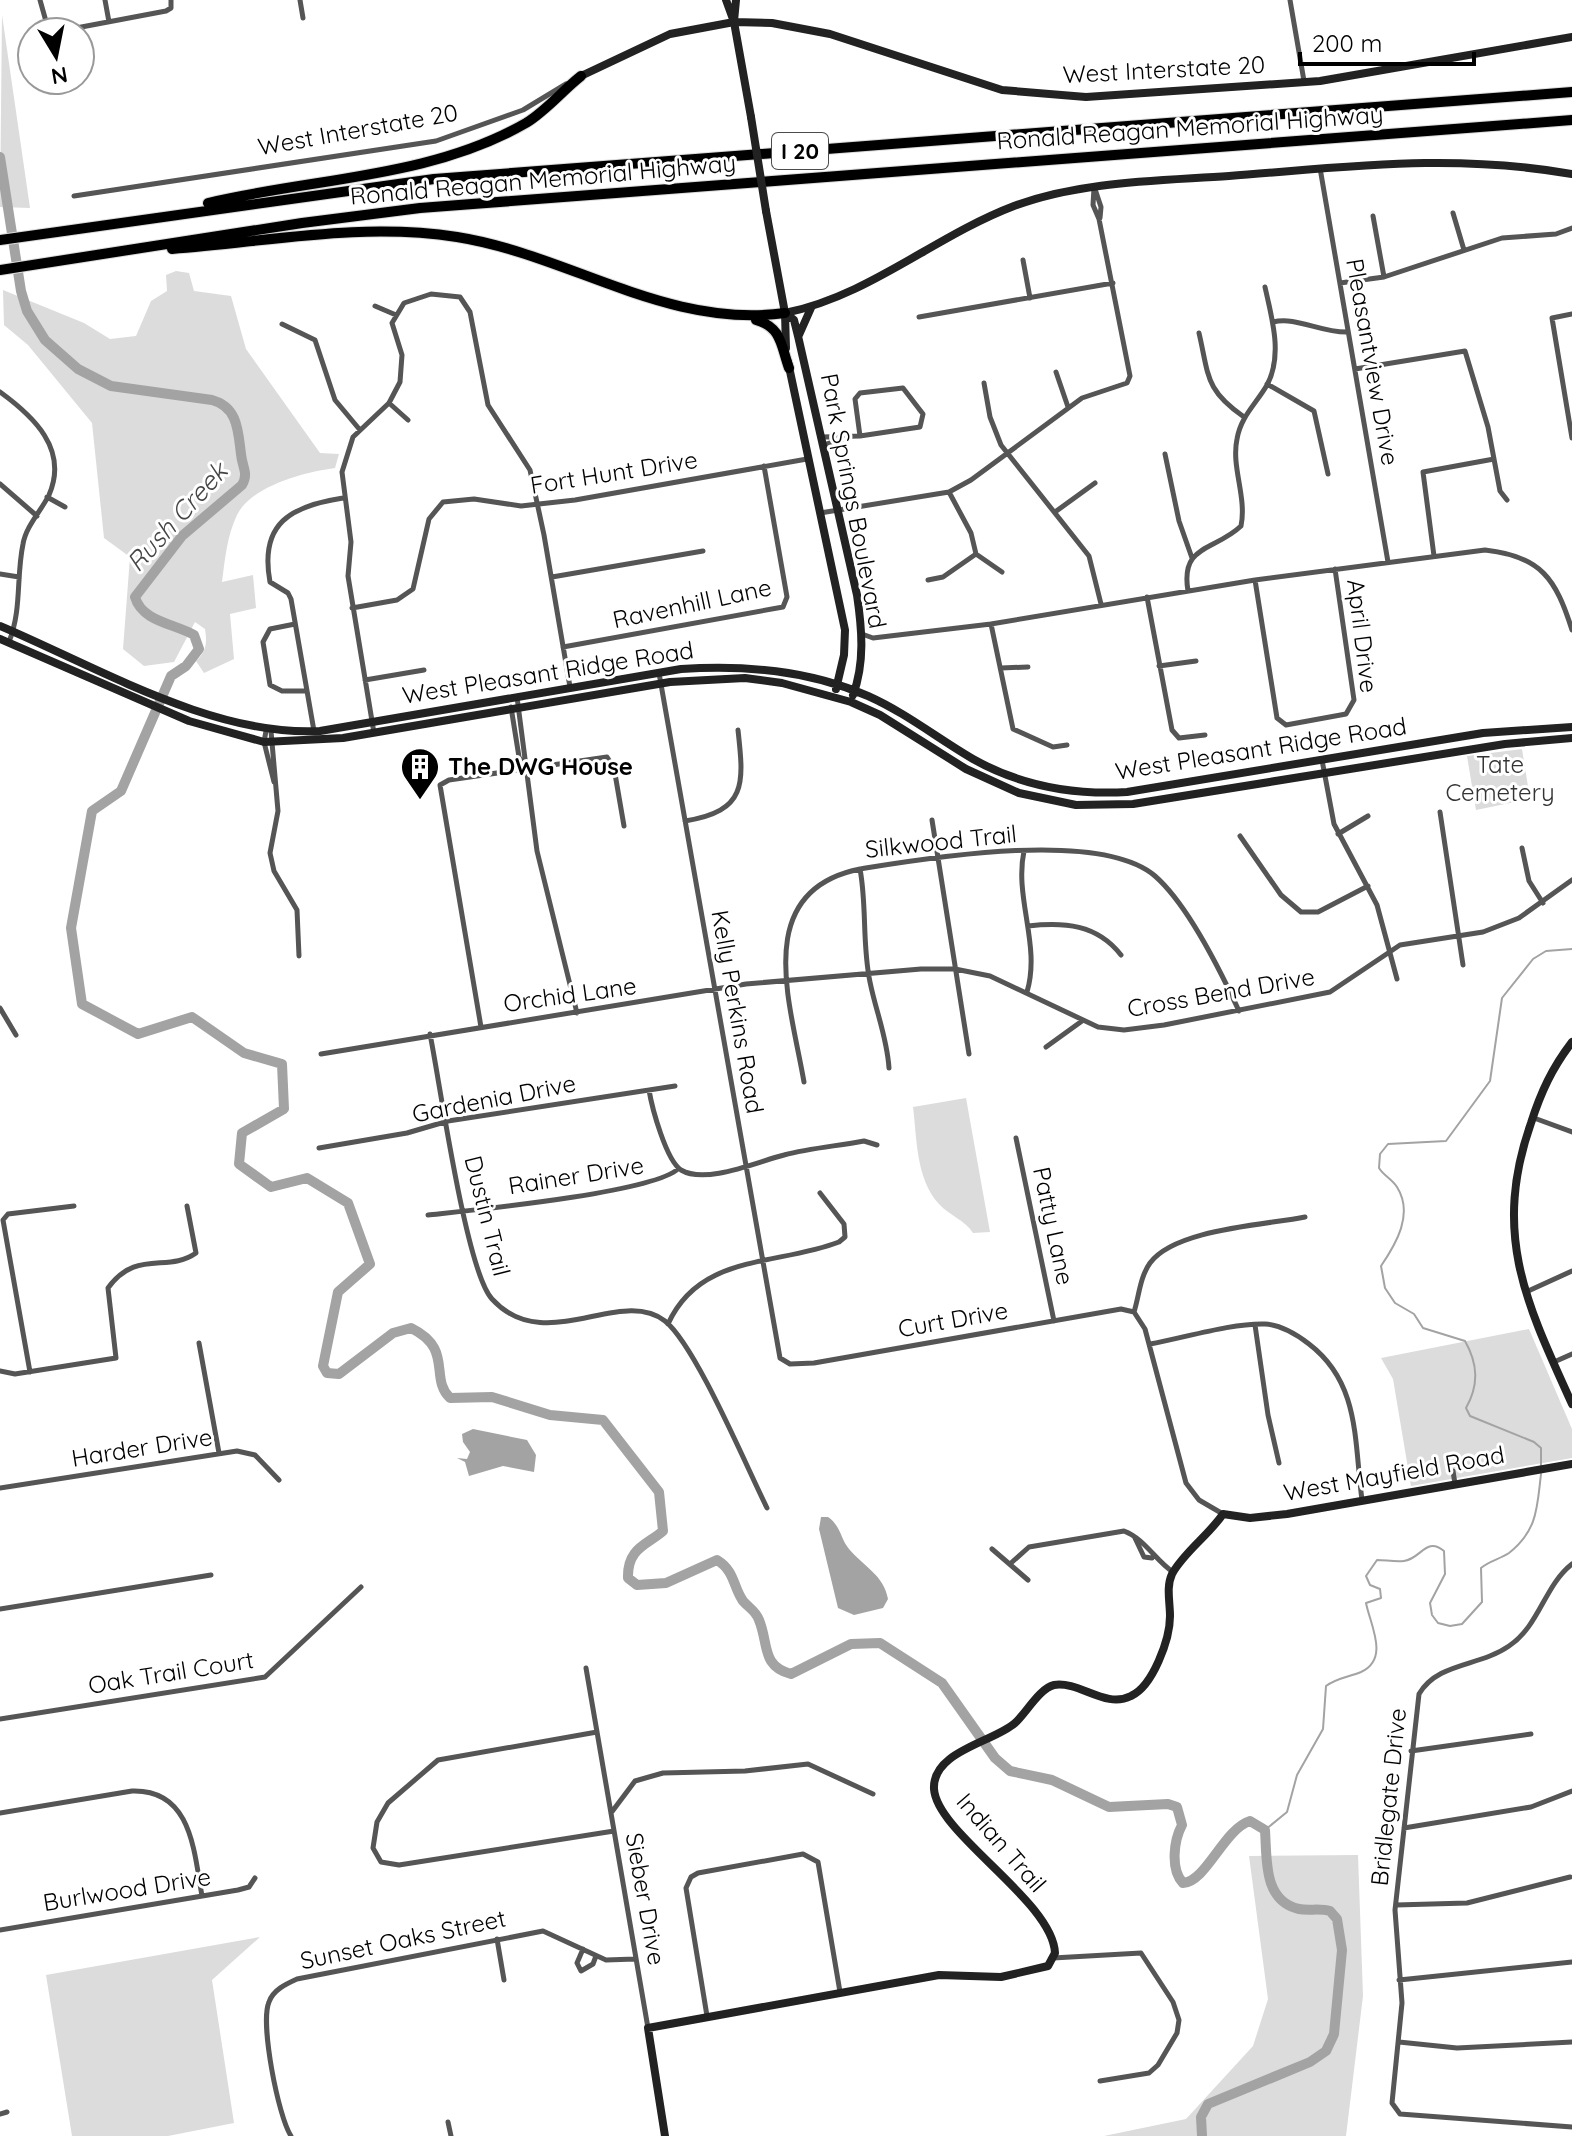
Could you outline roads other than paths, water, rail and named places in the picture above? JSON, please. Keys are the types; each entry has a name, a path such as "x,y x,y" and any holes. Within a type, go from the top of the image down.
{"highway":[{"path":"152,216 232,197 406,166 486,142 538,114 581,76"},
{"name":"Ronald Reagan Memorial Highway","path":"0,240 152,216 434,179 1572,92"},
{"path":"533,102 538,114"},
{"name":"Ronald Reagan Memorial Highway","path":"2,270 420,208 1572,120"},
{"path":"106,254 301,234 429,234 527,254 679,309 746,317 785,313"},
{"path":"746,317 773,327 782,342 789,368"}],"main road":[{"name":"Park Springs Boulevard","path":"726,0 734,22 785,313 789,368 840,604 844,653 835,696"},
{"name":"Park Springs Boulevard","path":"734,22 736,0"},
{"name":"West Interstate 20","path":"581,76 670,34 734,22 803,27 978,84 1061,97 1305,82 1367,75 1572,37"},
{"path":"785,313 812,307 854,290 938,243 1014,206 1094,188 1453,160 1572,174"},
{"path":"798,336 812,307"},
{"name":"Park Springs Boulevard","path":"785,313 794,320 798,336 838,510 862,634 859,673 851,702"},
{"path":"789,368 801,373 813,402"},
{"name":"West Pleasant Ridge Road","path":"0,626 207,715 268,731 314,731 659,673 744,668 813,679 855,691 922,724 974,759 1035,785 1065,791 1127,792 1483,733 1572,727"},
{"name":"West Pleasant Ridge Road","path":"4,641 220,732 267,742 374,733 661,684 745,678 782,683 851,702 908,730 989,780 1019,793 1076,805 1133,804 1505,744 1572,738"},
{"path":"813,679 835,672 844,653"},
{"path":"859,673 876,700"},
{"path":"1572,1042 1550,1073 1533,1117 1519,1158 1512,1212 1517,1261 1526,1292 1572,1404"},
{"name":"West Mayfield Road","path":"1223,1514 1266,1517 1572,1464"},
{"path":"1174,1572 1223,1514"},
{"name":"Indian Trail","path":"1053,1958 1053,1941 1043,1923 943,1812 934,1785 941,1768 951,1759 1014,1723 1049,1687 1063,1685 1112,1699 1126,1698 1139,1691 1159,1657 1168,1630 1169,1584 1174,1572"},
{"path":"648,2028 939,1975 1018,1975 1048,1966 1053,1958"},
{"name":"Sieber Drive","path":"648,2028 665,2136"}],"street":[{"path":"105,0 109,22"},
{"path":"96,24 166,11 171,8 171,0"},
{"path":"300,0 303,18"},
{"path":"1290,0 1305,82"},
{"name":"West Interstate 20","path":"74,196 436,141 492,123 581,76"},
{"name":"Pleasantview Drive","path":"1320,168 1388,562"},
{"path":"818,513 949,492 971,480 1068,407 1096,392 1127,383 1130,379 1094,188"},
{"path":"1453,213 1464,250"},
{"path":"1373,216 1384,277"},
{"path":"1340,283 1384,277 1502,238 1556,234 1572,228"},
{"path":"1023,260 1030,298"},
{"path":"919,317 1113,283"},
{"path":"1188,591 1186,572 1192,558 1241,526 1244,511 1236,446 1244,417 1267,384 1276,355 1265,287"},
{"path":"374,733 348,576 350,534 343,498 342,463 346,449 360,430 389,403 403,370 392,323 396,315 404,303 431,294 455,295 464,301 470,312 488,405 526,462 552,577 570,687"},
{"path":"375,306 396,315"},
{"path":"1572,314 1552,318 1572,438"},
{"path":"1273,322 1287,320 1320,331 1348,332"},
{"path":"282,324 315,340 335,400 360,430"},
{"path":"1199,333 1212,389 1221,401 1244,417"},
{"path":"1355,369 1465,351 1500,491 1507,500"},
{"path":"1056,372 1068,407"},
{"path":"984,383 994,429 1006,452 1089,556 1101,604"},
{"path":"1267,384 1314,411 1328,474"},
{"path":"823,441 850,436 860,436 920,427 923,414 905,390 899,387 860,393 855,399 860,436"},
{"path":"1564,391 1572,390"},
{"path":"0,392 22,408 46,436 54,463 47,497 24,538 19,577 20,608 13,631 4,641"},
{"path":"389,403 408,420"},
{"path":"1165,454 1179,521 1192,558"},
{"name":"Fort Hunt Drive","path":"352,608 397,600 413,589 419,576 429,519 443,502 474,499 521,506 807,459"},
{"path":"1434,556 1423,472 1494,459"},
{"name":"Ravenhill Lane","path":"563,647 783,607 787,597 764,466"},
{"path":"1055,512 1095,483"},
{"path":"0,484 37,516"},
{"path":"949,492 971,533 976,554 1002,572"},
{"path":"47,497 65,507"},
{"path":"314,731 288,593 270,582 266,554 274,531 284,519 298,509 343,498"},
{"path":"862,634 873,638 926,633 1255,580 1485,550 1531,561 1552,581 1572,630"},
{"path":"552,577 703,551"},
{"path":"928,580 943,577 976,554"},
{"name":"April Drive","path":"1255,580 1278,721 1286,725 1333,718 1346,714 1352,708 1354,700 1335,569"},
{"path":"0,574 19,577"},
{"path":"1147,597 1174,734 1183,738 1205,735"},
{"path":"295,624 270,629 263,642 270,685 282,691 306,691"},
{"path":"991,624 1013,729 1053,747 1067,745"},
{"path":"1159,666 1196,661"},
{"path":"1001,668 1028,667"},
{"path":"365,680 424,670"},
{"name":"Kelly Perkins Road","path":"659,673 780,1358"},
{"path":"513,697 519,757 525,768 537,851 577,1013"},
{"path":"685,821 716,814 735,799 742,779 738,730"},
{"path":"268,731 278,811 270,853 274,871 298,911 299,956"},
{"path":"481,1027 440,785 449,780 607,757 614,768 624,826"},
{"path":"1322,760 1338,834 1368,886 1397,979"},
{"path":"1440,812 1463,965"},
{"path":"1338,834 1368,816"},
{"path":"932,820 969,1054"},
{"path":"1240,836 1281,895 1301,912 1318,912 1368,886"},
{"path":"1522,848 1529,881 1543,903"},
{"name":"Silkwood Trail","path":"804,1082 785,979 788,931 801,903 820,883 860,869 938,856 995,850 1106,856 1132,862 1154,875 1210,954 1239,1011"},
{"path":"1024,851 1021,877 1033,969 1027,992"},
{"path":"860,869 866,905 869,972 885,1028 889,1068"},
{"name":"Cross Bend Drive","path":"715,989 785,979 955,969 990,976 1098,1027 1124,1030 1330,992 1389,951 1422,940 1460,936 1507,923 1543,903 1572,880"},
{"path":"1028,926 1055,923 1081,926 1108,941 1121,955"},
{"name":"Orchid Lane","path":"321,1054 715,989"},
{"path":"0,1008 16,1035"},
{"path":"1046,1047 1082,1021"},
{"name":"Dustin Trail","path":"430,1034 483,1286 511,1314 546,1323 637,1311 655,1315 668,1324"},
{"name":"Gardenia Drive","path":"319,1148 407,1133 448,1121 675,1086"},
{"path":"649,1090 657,1124 678,1169 698,1175 746,1167 783,1155 864,1141 877,1145"},
{"path":"1533,1117 1572,1132"},
{"name":"Patty Lane","path":"1016,1138 1054,1321"},
{"name":"Rainer Drive","path":"428,1215 658,1181 678,1169"},
{"path":"767,1508 686,1347 668,1324 682,1300 701,1280 720,1271 831,1245 845,1237 844,1224 820,1193"},
{"path":"30,1372 3,1220 8,1214 74,1206"},
{"path":"0,1371 30,1372 116,1358 108,1288 124,1270 161,1260 188,1259 196,1253 187,1206"},
{"path":"1223,1514 1199,1500 1186,1483 1150,1344 1142,1321 1134,1312 1144,1273 1167,1248 1190,1238 1305,1217"},
{"path":"1526,1292 1572,1271"},
{"name":"Curt Drive","path":"780,1358 790,1364 814,1363 1121,1309 1134,1312"},
{"path":"1150,1344 1255,1325 1278,1327 1297,1335 1328,1359 1339,1372 1347,1395 1362,1501"},
{"path":"1255,1325 1268,1415 1279,1463"},
{"path":"199,1343 219,1453"},
{"path":"1553,1363 1572,1354"},
{"name":"Harder Drive","path":"0,1488 219,1453 255,1455 279,1480"},
{"path":"1453,1471 1455,1484"},
{"path":"1011,1563 1029,1547 1120,1532 1135,1537 1144,1557 1153,1558 1174,1572"},
{"path":"992,1549 1028,1580"},
{"name":"Bridlegate Drive","path":"1572,1564 1554,1583 1537,1618 1521,1637 1480,1662 1442,1671 1426,1683 1416,1702 1396,1905 1399,2042 1392,2103 1397,2112 1572,2127"},
{"path":"0,1609 211,1575"},
{"name":"Oak Trail Court","path":"0,1719 265,1677 361,1587"},
{"name":"Sieber Drive","path":"586,1668 648,2028"},
{"path":"597,1732 438,1760 388,1803 373,1832 373,1848 381,1862 399,1865 614,1831"},
{"path":"1411,1751 1531,1734"},
{"path":"611,1814 635,1781 663,1773 745,1771 808,1764 873,1794"},
{"path":"0,1813 132,1791 154,1793 175,1806 188,1824 202,1896"},
{"path":"1404,1828 1531,1807 1572,1791"},
{"path":"708,2017 686,1888 691,1877 698,1873 803,1854 818,1862 840,1994"},
{"path":"1396,1905 1467,1903 1570,1877"},
{"name":"Burlwood Drive","path":"0,1930 249,1887 255,1878"},
{"name":"Sunset Oaks Street","path":"291,2136 280,2104 266,2014 277,1990 297,1979 344,1967 543,1931 611,1961 635,1959"},
{"path":"497,1939 504,1980"},
{"path":"583,1949 577,1963 581,1971 593,1964 596,1956"},
{"path":"1053,1958 1141,1953 1173,2002 1179,2020 1177,2033 1158,2065 1149,2073 1100,2081"},
{"path":"1399,1980 1572,1962"},
{"path":"1399,2042 1457,2048 1572,2042"},
{"path":"448,2122 451,2136"}],"waterway":[{"name":"Rush Creek","path":"0,157 21,291 27,311 45,340 78,369 111,386 221,403 235,421 245,473 242,485 182,536 135,597 152,617 194,635 199,649 186,666 171,676 121,791 92,811 71,928 82,1004 138,1034 192,1017 244,1053 282,1064 284,1109 242,1133 239,1164 271,1187 307,1178 348,1203 370,1264 338,1292 323,1366 327,1373 339,1374 393,1333 411,1328 432,1345 437,1354 441,1382 450,1398 492,1397 550,1415 603,1420 659,1492 663,1531 634,1554 628,1578 637,1585 666,1583 717,1560 727,1569 743,1601 758,1617 770,1660 791,1674 851,1644 880,1643 942,1683 995,1758 1010,1771 1052,1780 1109,1807 1168,1804 1177,1807 1182,1825 1175,1846 1175,1862 1183,1883 1200,1874 1241,1826 1250,1821 1265,1830 1269,1877 1279,1897 1299,1909 1330,1911 1337,1919 1342,1950 1334,2034 1326,2051 1310,2062 1208,2104 1201,2117 1202,2136"},
{"path":"1541,1467 1541,1448 1534,1442 1470,1416 1466,1408 1473,1391 1475,1374 1465,1341 1423,1328 1414,1314 1395,1303 1385,1288 1381,1266 1401,1228 1404,1208 1397,1187 1379,1168 1380,1154 1388,1144 1446,1141 1490,1081 1502,998 1533,959 1546,951 1572,949"},
{"path":"1265,1830 1287,1812 1297,1775 1323,1729 1326,1686 1361,1672 1375,1659 1376,1640 1366,1603 1381,1598 1380,1589 1370,1585 1366,1576 1377,1560 1404,1561 1433,1546 1444,1551 1445,1574 1430,1603 1432,1615 1438,1623 1450,1626 1462,1624 1482,1602 1481,1568 1509,1553 1531,1527 1541,1474"}],"place":[{"name":"The DWG House","path":"420,801"}],"park label":[{"name":"Tate Cemetery","path":"1500,779"}]}
